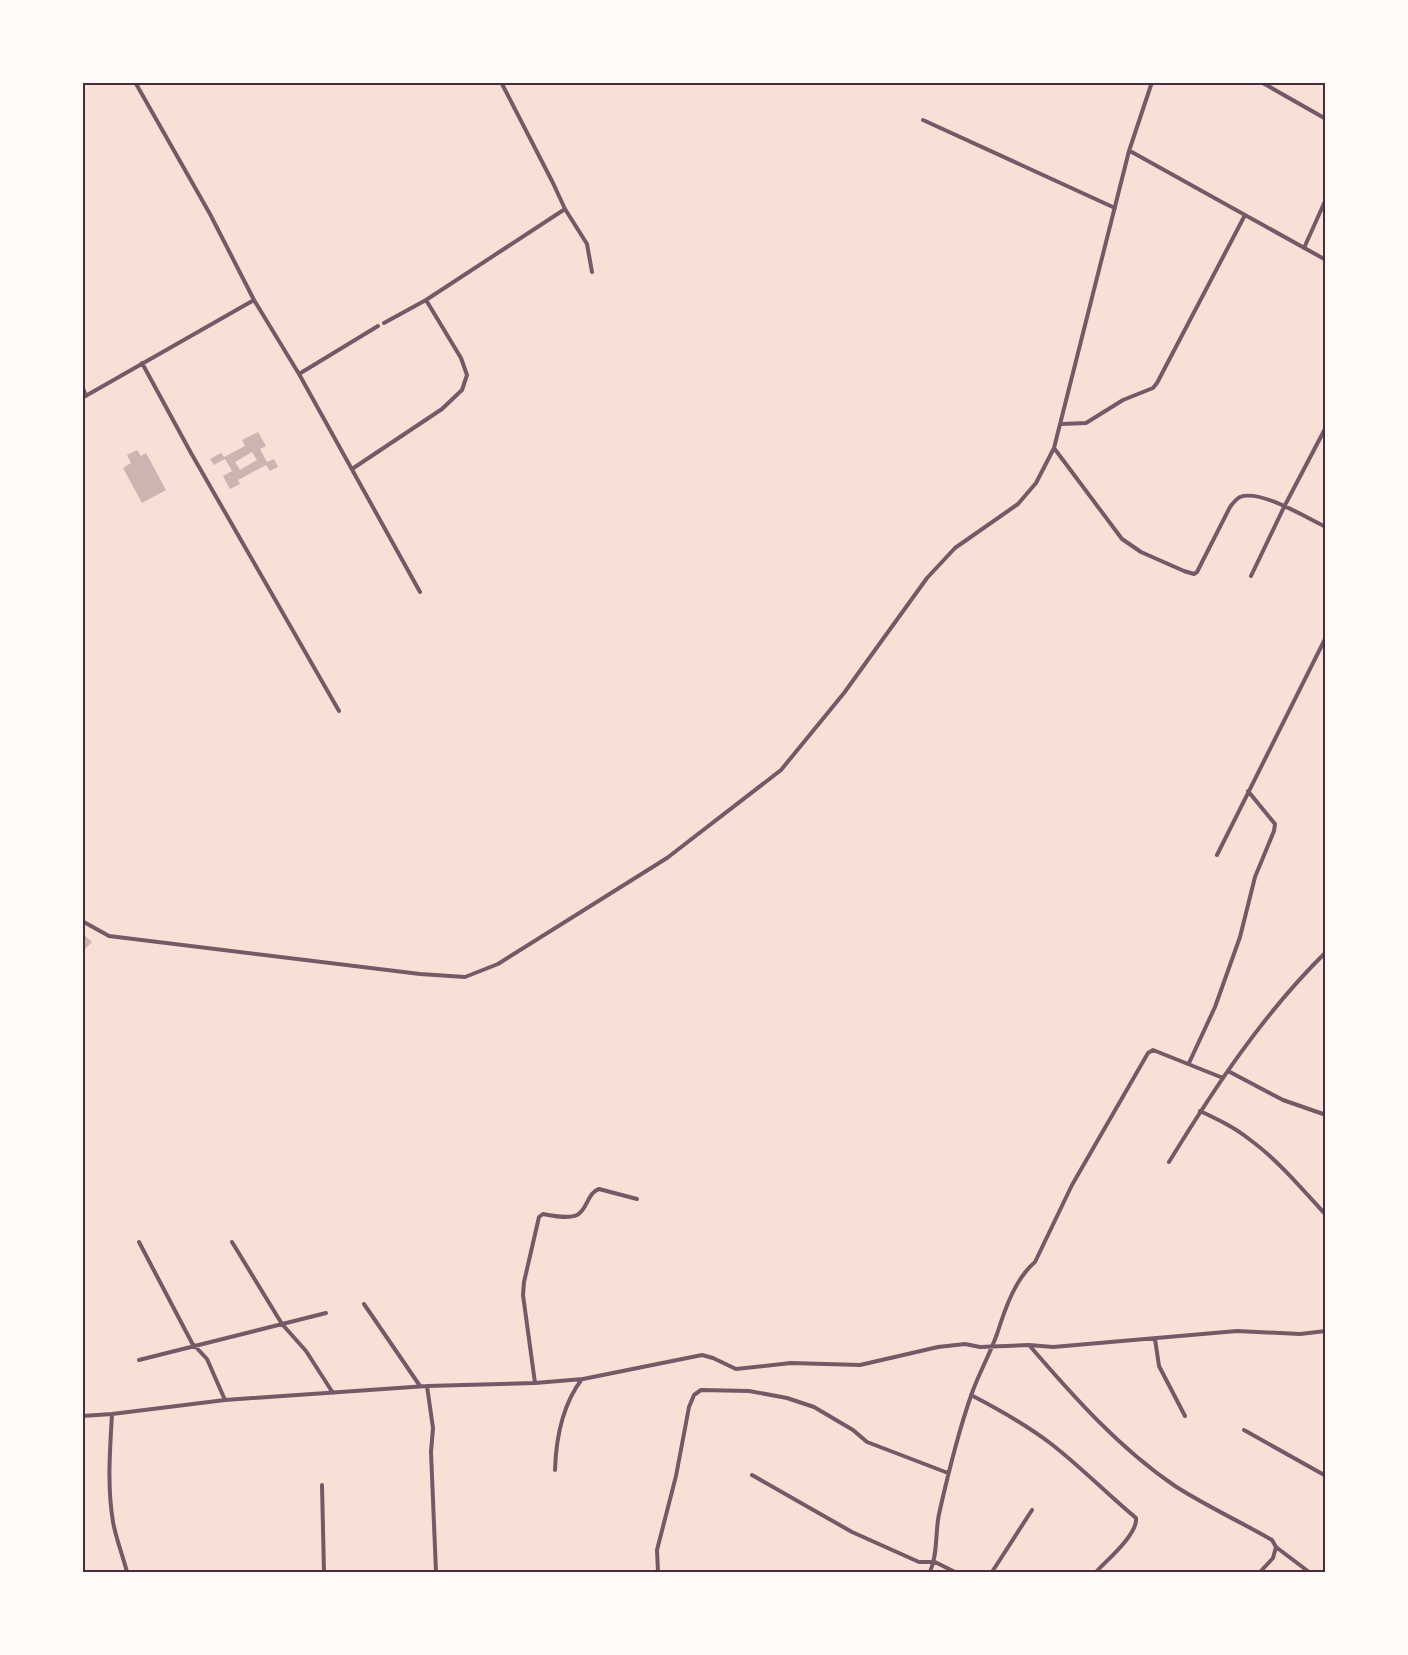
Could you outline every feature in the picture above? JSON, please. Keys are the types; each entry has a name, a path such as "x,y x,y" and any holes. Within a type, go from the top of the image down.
{"street":[{"path":"135,82 210,214 254,300 299,374 420,592"},
{"path":"501,82 564,209 587,244 592,272"},
{"path":"82,921 109,936 420,974 465,977 498,964 667,858 781,770 844,693 927,578 955,548 1018,504 1036,483 1054,448 1061,424 1130,151 1152,82"},
{"path":"1261,82 1326,119"},
{"path":"923,120 1115,208"},
{"path":"1130,151 1326,260"},
{"path":"1304,248 1326,199"},
{"path":"384,323 426,300 564,209"},
{"path":"1061,424 1086,423 1123,400 1153,388 1158,383 1245,214"},
{"path":"82,386 84,397 254,300"},
{"path":"352,469 442,409 462,390 468,375 461,358 426,300"},
{"path":"299,374 378,326"},
{"path":"142,363 339,711"},
{"path":"1251,576 1326,427"},
{"path":"1054,448 1122,539 1141,552 1191,573 1197,572 1230,507 1239,498 1251,496 1284,507 1326,527"},
{"path":"1216,855 1326,637"},
{"path":"1189,1063 1215,1007 1240,938 1256,877 1274,831 1275,824 1248,791"},
{"path":"1169,1162 1200,1111 1266,1018 1296,981 1326,952"},
{"path":"930,1572 935,1562 936,1527 948,1473 971,1395 1001,1319 1025,1271 1035,1262 1072,1185 1148,1053 1153,1050 1223,1078"},
{"path":"1228,1071 1283,1100 1326,1115"},
{"path":"1200,1111 1249,1139 1274,1161 1326,1215"},
{"path":"535,1383 524,1282 539,1217 543,1214 575,1216 580,1213 592,1193 599,1189 637,1199"},
{"path":"139,1242 192,1343 207,1359 225,1400"},
{"path":"232,1242 282,1324 306,1351 333,1393"},
{"path":"364,1304 420,1386"},
{"path":"139,1360 326,1313"},
{"path":"82,1416 225,1400 420,1386 535,1383 583,1379 702,1355 736,1369 791,1363 860,1365 938,1347 964,1344 980,1347 1029,1345 1053,1347 1237,1331 1300,1334 1326,1331"},
{"path":"1320,1332 1326,1338"},
{"path":"1155,1339 1159,1366 1185,1416"},
{"path":"1029,1345 1062,1384 1118,1440 1148,1465 1177,1487 1272,1540 1276,1547 1310,1572"},
{"path":"555,1470 559,1431 574,1390 583,1379"},
{"path":"427,1386 433,1428 431,1452 436,1572"},
{"path":"657,1572 657,1550 676,1476 689,1407 694,1395 701,1390 749,1391 788,1398 814,1407 853,1430 867,1442 948,1473"},
{"path":"971,1395 1018,1420 1049,1442 1136,1518 1137,1524 1132,1533 1096,1572"},
{"path":"112,1414 109,1463 111,1500 114,1524 127,1572"},
{"path":"1244,1431 1326,1476"},
{"path":"753,1475 852,1532 920,1563 935,1562 954,1572"},
{"path":"322,1485 324,1572"},
{"path":"992,1572 1032,1510"},
{"path":"1260,1572 1273,1558 1276,1547"}],"building":[{"path":"258,432 266,446 260,449 267,462 274,459 278,467 270,471 266,465 238,480 240,484 230,489 223,476 232,471 225,459 214,465 210,459 221,453 224,457 245,446 242,440","holes":["252,452 257,460 240,470 235,462"]},
{"path":"137,450 141,456 146,453 166,490 142,503 123,468 131,463 127,455"},
{"path":"82,933 92,942 82,952"}]}
